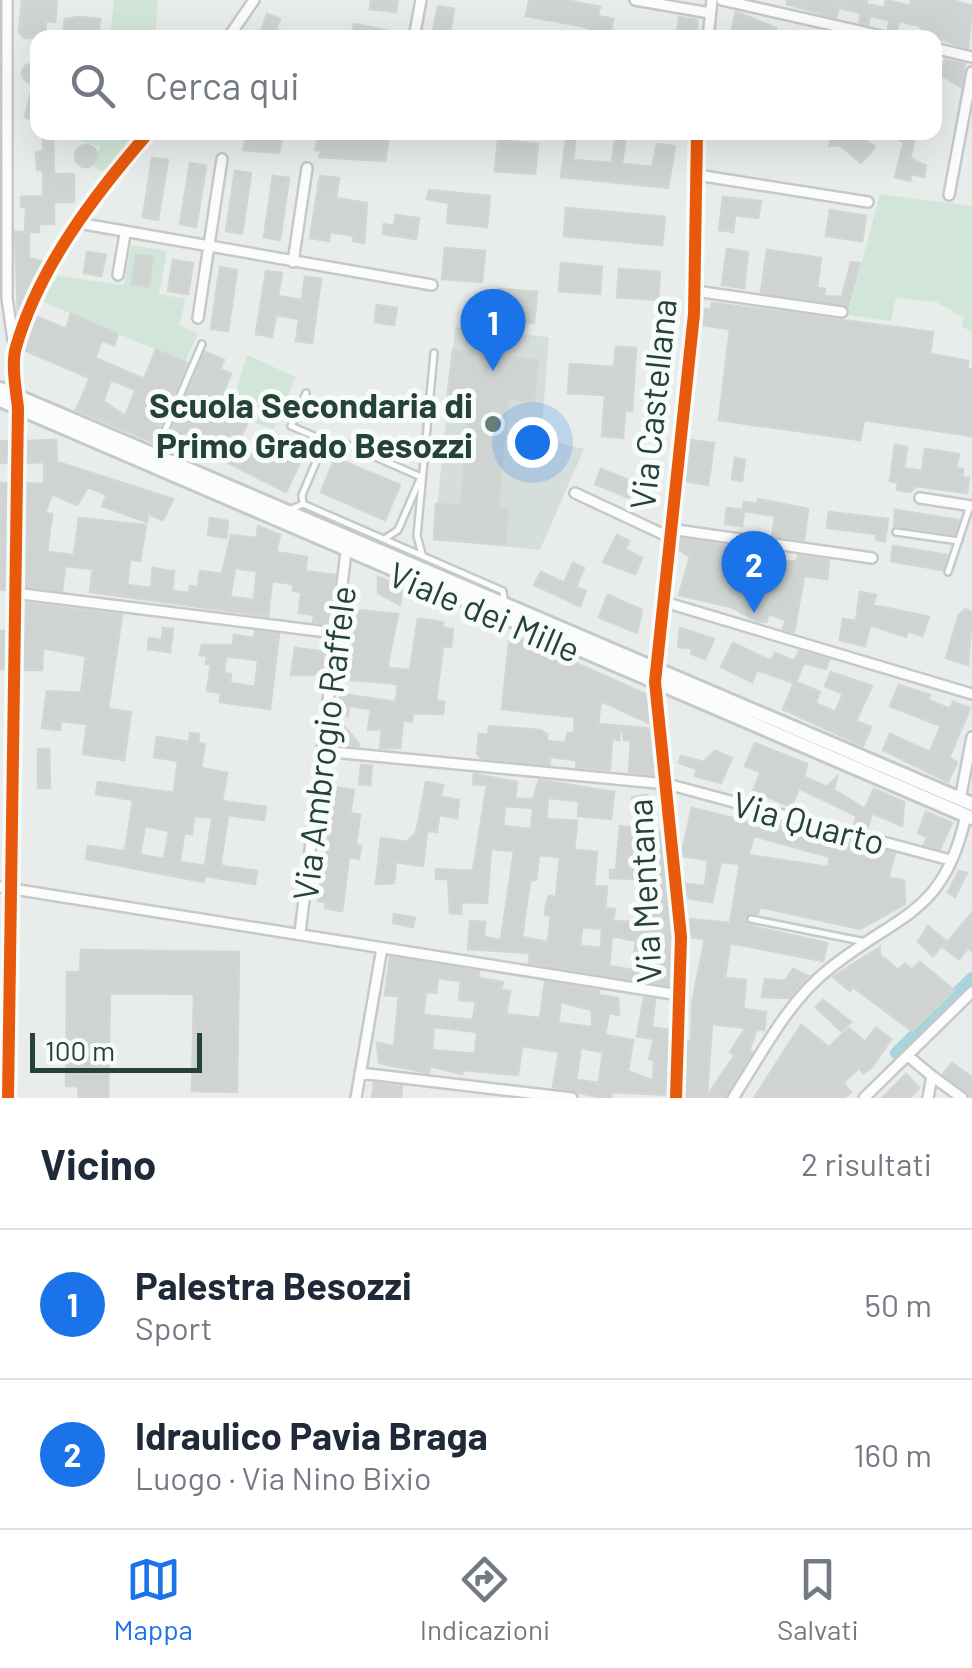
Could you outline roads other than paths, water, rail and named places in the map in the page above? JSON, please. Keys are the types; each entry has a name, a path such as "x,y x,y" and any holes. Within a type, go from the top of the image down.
{"main road":[{"name":"Viale dei Mille","path":"0,389 17,402 346,552 502,611 967,810"},
{"name":"Viale dei Mille","path":"0,400 17,402 286,511 502,611"}],"street":[{"path":"8,0 3,240 17,402 5,887 8,1098"},
{"path":"233,30 252,0"},
{"path":"415,30 421,0"},
{"path":"635,0 710,13"},
{"path":"709,30 712,0"},
{"path":"722,0 855,30"},
{"path":"942,50 972,57"},
{"path":"949,195 972,72"},
{"path":"14,350 40,290 78,222 142,140"},
{"name":"Via Castellana","path":"655,675 695,291 697,140"},
{"path":"198,318 222,160"},
{"path":"293,262 307,168"},
{"path":"697,175 868,202"},
{"path":"78,222 125,234 432,284"},
{"path":"118,275 125,234"},
{"path":"695,291 842,312"},
{"path":"0,448 16,447"},
{"path":"575,493 669,533 872,558"},
{"path":"920,498 971,506"},
{"name":"Via Ambrogio Raffele","path":"300,933 346,552"},
{"path":"14,593 335,632"},
{"path":"662,600 972,694"},
{"name":"Via Mentana","path":"655,675 682,937 676,1098"},
{"path":"733,1098 788,1015 827,970 928,902 950,860 967,810 972,738"},
{"name":"Via Quarto","path":"322,751 667,784 950,860"},
{"path":"5,887 679,995"},
{"path":"356,1098 382,948"},
{"path":"864,1098 972,992"},
{"path":"908,1056 962,1098"},
{"path":"360,1073 572,1098"},
{"path":"928,1098 932,1076"}],"lane":[{"path":"154,456 202,344"},
{"path":"424,557 416,536 434,353"},
{"path":"306,392 291,426 328,442 337,440 421,477"},
{"path":"303,504 302,495 328,442"},
{"path":"384,540 398,530 421,477"},
{"path":"286,511 303,504 502,592 502,611"},
{"path":"948,572 971,506"},
{"path":"896,532 958,542"},
{"path":"751,919 869,943"}],"waterway":[{"path":"896,1053 972,978"}],"place":[{"name":"Palestra Besozzi","path":"493,371"},
{"name":"Scuola Secondaria di Primo Grado Besozzi","path":"493,424"},
{"name":"Idraulico Pavia Braga","path":"754,613"}]}
